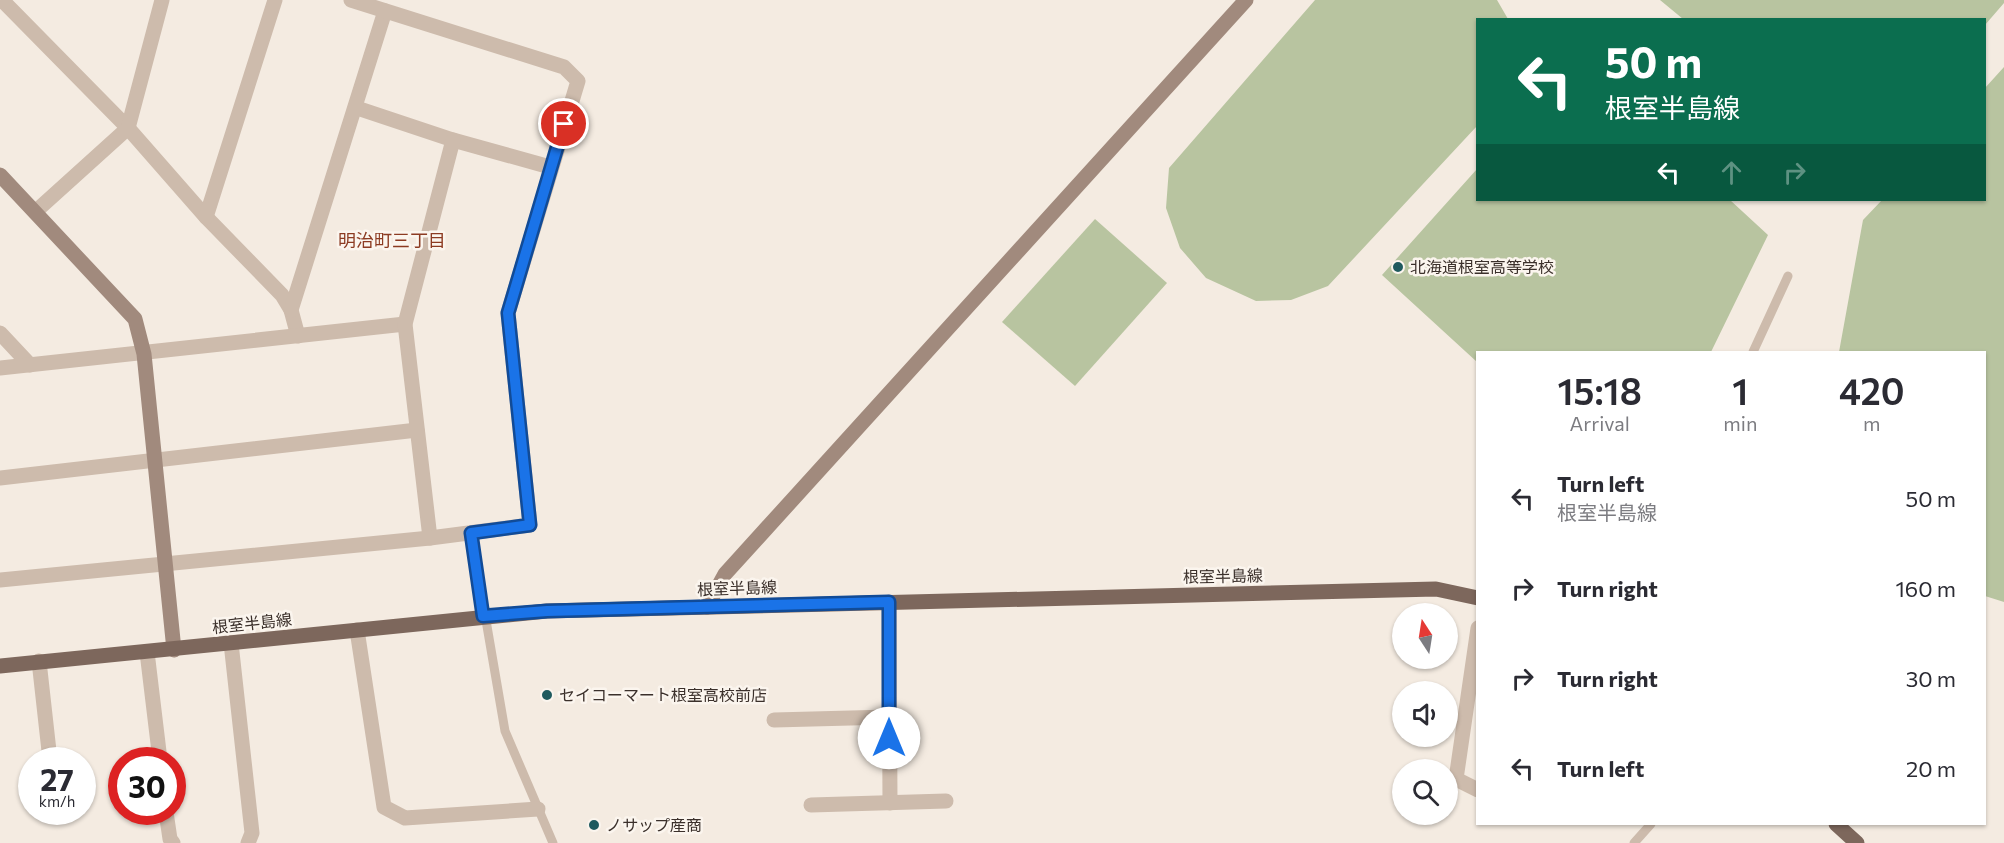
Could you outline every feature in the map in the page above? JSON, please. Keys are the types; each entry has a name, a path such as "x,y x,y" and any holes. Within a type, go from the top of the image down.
{"main road":[{"name":"根室半島線","path":"0,666 547,611 1436,589 1476,598"},
{"path":"1837,825 1857,843"}],"street":[{"path":"2,0 128,128 206,216 282,295 291,310 298,336"},
{"path":"35,212 128,128 162,0"},
{"path":"206,216 275,0"},
{"path":"0,580 430,538 530,525 508,313 550,167 578,81 564,67 351,0"},
{"path":"707,607 725,574 1246,0"},
{"path":"291,310 357,108 385,11"},
{"path":"357,108 453,140 550,167"},
{"path":"430,538 405,324 453,140"},
{"path":"0,175 135,319 144,354 174,650"},
{"path":"0,368 405,324"},
{"path":"0,333 30,365"},
{"path":"0,478 417,430"},
{"path":"889,602 890,803"},
{"path":"357,630 384,807 405,818 538,809"},
{"path":"1476,642 1456,779 1476,789"},
{"path":"231,643 252,833 248,843"},
{"path":"147,652 158,747"},
{"path":"39,661 49,747"},
{"path":"774,720 889,717"},
{"path":"811,805 946,801"},
{"path":"168,825 170,839 173,843"}],"lane":[{"path":"1753,351 1788,276"},
{"path":"471,533 483,616 505,730 553,843"},
{"path":"1634,843 1650,825"}],"green space":[{"path":"1315,0 1497,0 1507,18 1476,18 1476,127 1328,286 1291,300 1256,301 1206,278 1180,248 1166,208 1169,168"},
{"path":"1660,0 2004,0 2004,3 1986,24 1986,18 1682,18"},
{"path":"2004,67 2004,602 1986,596 1986,351 1839,351 1863,220 1881,201 1986,201 1986,87"},
{"path":"1476,170 1476,201 1731,201 1768,235 1711,351 1476,351 1476,361 1382,275"},
{"path":"1095,219 1167,283 1075,386 1002,322"}],"place":[{"name":"北海道根室高等学校","path":"1398,267"},
{"name":"セイコーマート根室高校前店","path":"547,695"},
{"name":"ノサップ産商","path":"594,825"}],"district":[{"name":"明治町三丁目","path":"392,241"}],"route":[{"path":"564,124 508,313 530,525 471,533 483,616 547,611 889,602 889,738"}]}
